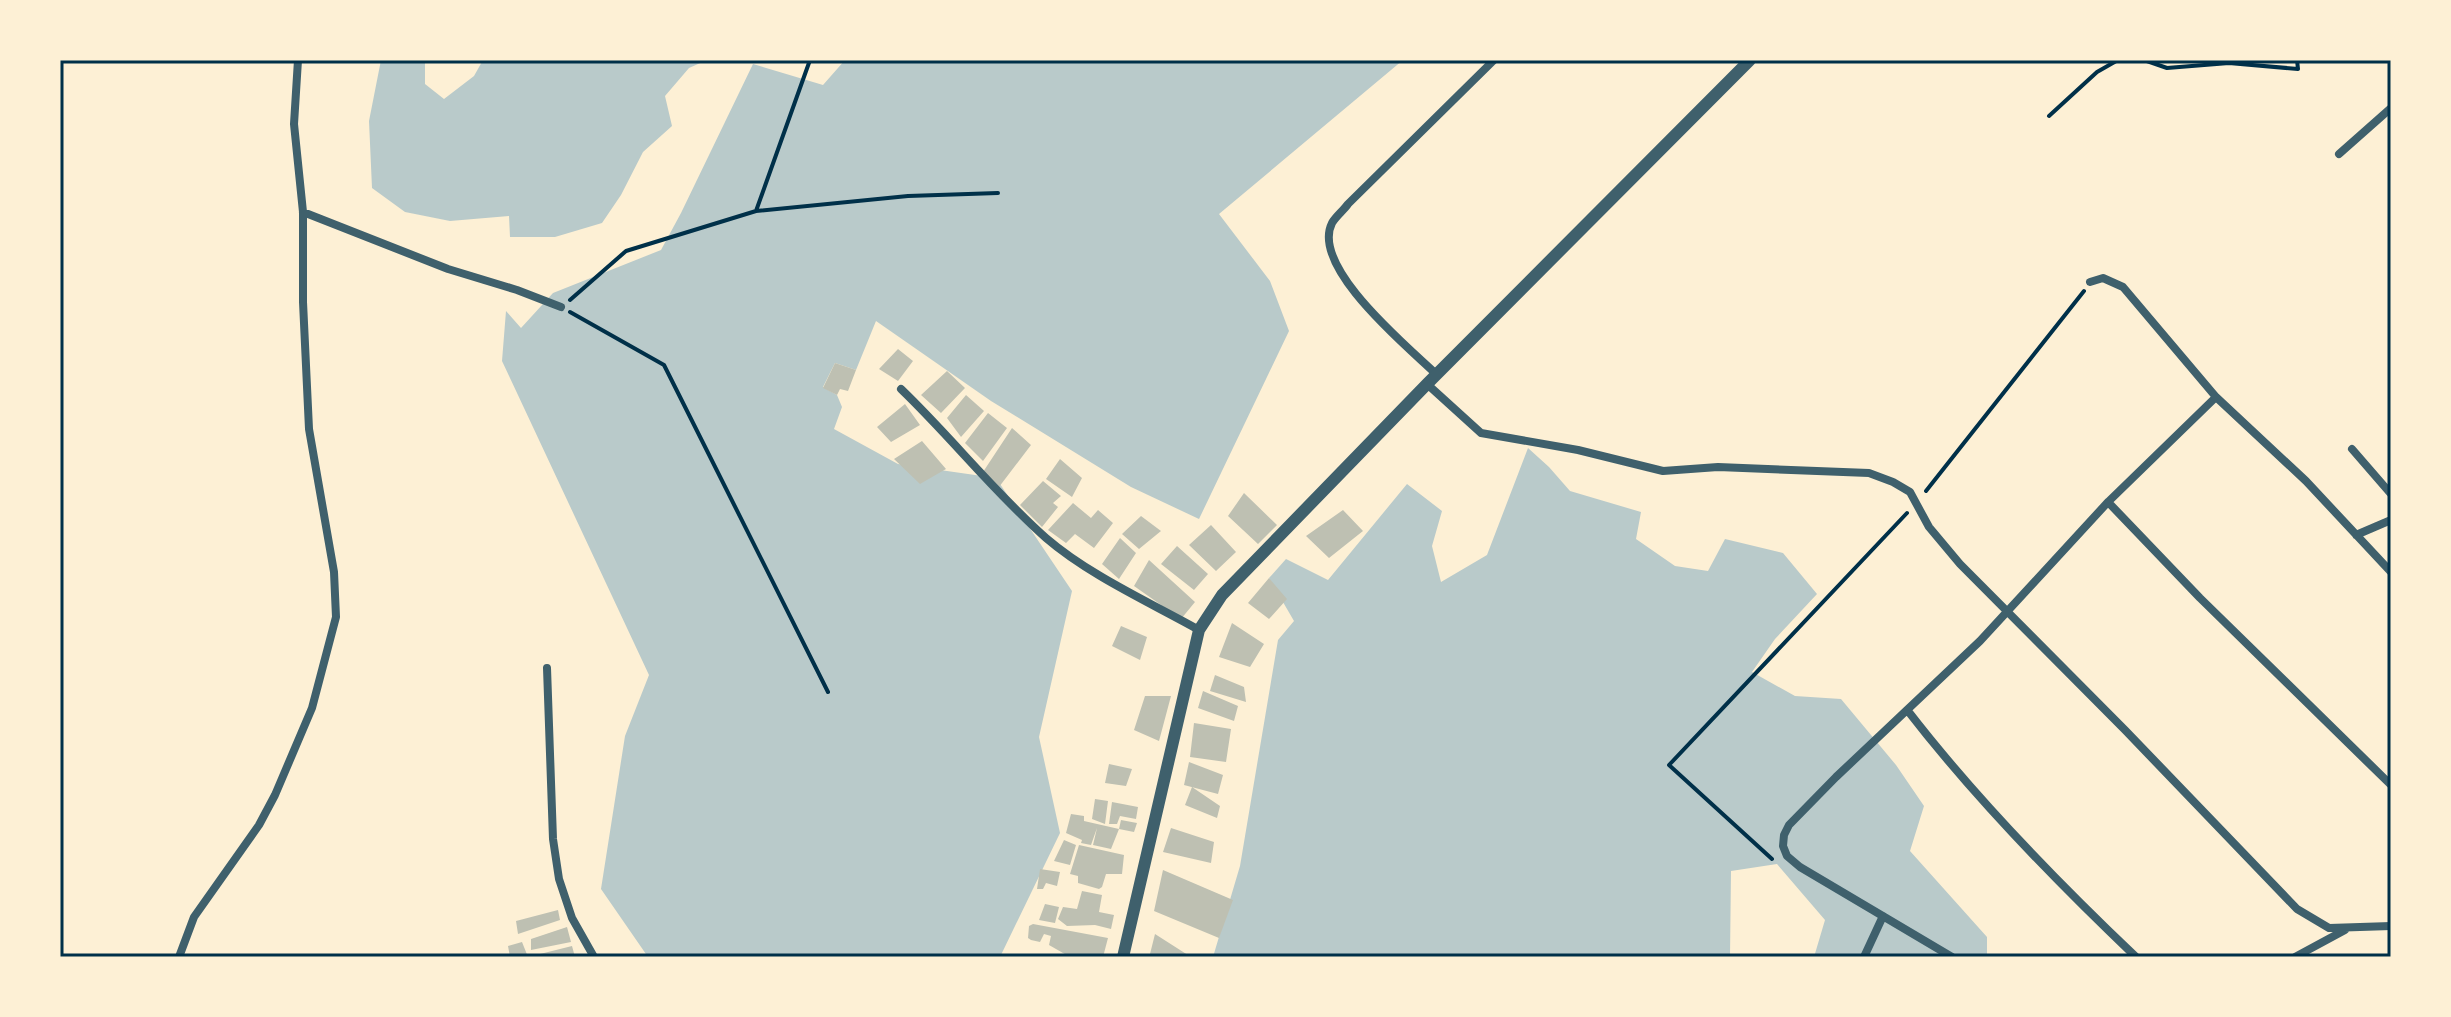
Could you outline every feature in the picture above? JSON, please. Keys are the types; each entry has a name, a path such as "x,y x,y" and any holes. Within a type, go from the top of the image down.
{"street":[{"path":"179,957 194,917 259,825 275,795 312,708 336,617 334,572 309,429 303,302 303,212 294,124 298,60"},
{"path":"1494,60 1348,204 1331,224 1330,243 1340,272 1361,301 1481,433 1578,450 1663,471 1718,467 1869,473 1893,482 1910,492 1939,541 2297,909 2329,928 2346,930 2391,926"},
{"path":"1123,957 1199,630 1222,595 1750,60"},
{"path":"2339,154 2391,108"},
{"path":"303,212 448,269 561,307"},
{"path":"2090,282 2103,278 2123,287 2216,397 2306,481 2391,572"},
{"path":"901,389 1045,537 1071,557 1199,630"},
{"path":"1952,957 1800,867 1787,856 1784,835 1789,825 1836,777 2008,612 2108,502 2216,397"},
{"path":"2352,449 2391,494"},
{"path":"2108,502 2200,598 2391,785"},
{"path":"2356,535 2391,520"},
{"path":"547,668 553,839 559,879 572,918 594,957"},
{"path":"1908,711 1941,754 2136,957"},
{"path":"1864,957 1883,916"},
{"path":"2295,957 2346,930"}],"path":[{"path":"756,211 810,60"},
{"path":"2049,116 2097,72 2118,60"},
{"path":"2144,60 2167,68 2229,63 2298,69 2297,60"},
{"path":"828,692 664,365 561,307 626,251 756,211 908,196 998,193"},
{"path":"1777,864 1669,765 1917,502 2090,282"}],"shaded area":[{"path":"381,60 425,60 425,84 444,99 474,76 483,60 707,60 689,68 665,96 672,126 643,152 621,195 602,223 555,237 510,237 509,216 450,221 405,212 372,188 369,121"},
{"path":"845,60 1403,60 1219,214 1270,281 1289,331 1199,519 1131,487 991,401 876,321 856,370 835,363 823,387 837,395 842,407 834,429 898,464 996,478 1072,591 1039,737 1060,833 1000,957 648,957 601,889 625,736 649,675 502,361 506,311 521,328 553,293 661,250 753,64 823,85"},
{"path":"1528,448 1570,491 1641,512 1636,539 1675,566 1708,571 1725,539 1783,553 1817,594 1775,639 1752,672 1795,696 1841,699 1896,765 1924,806 1910,851 1987,937 1987,957 1814,957 1825,920 1777,864 1731,871 1730,957 1213,957 1240,866 1278,640 1294,621 1269,578 1286,559 1328,580 1407,484 1442,511 1432,546 1441,582 1487,555"}],"building":[{"path":"898,349 913,361 898,381 879,369"},
{"path":"835,363 856,370 848,391 840,389 837,395 823,388"},
{"path":"947,371 965,388 941,413 921,395"},
{"path":"966,395 984,411 961,437 947,418"},
{"path":"905,404 920,425 891,442 877,427"},
{"path":"988,413 1007,428 983,461 965,443"},
{"path":"1012,428 1031,445 999,487 983,472"},
{"path":"922,441 946,469 920,484 894,459"},
{"path":"1060,459 1082,478 1072,497 1046,479"},
{"path":"1043,481 1061,496 1053,503 1058,507 1042,527 1020,505"},
{"path":"1244,493 1277,525 1258,544 1228,516"},
{"path":"1073,503 1091,518 1098,510 1113,523 1094,548 1075,534 1066,543 1048,530"},
{"path":"1343,510 1363,531 1329,558 1306,536"},
{"path":"1141,516 1161,531 1139,549 1122,534"},
{"path":"1211,525 1236,552 1216,571 1189,545"},
{"path":"1120,538 1136,553 1119,579 1102,564"},
{"path":"1177,546 1208,574 1194,590 1161,564"},
{"path":"1149,560 1195,602 1181,619 1134,586"},
{"path":"1269,578 1287,599 1269,619 1248,603"},
{"path":"1232,623 1264,644 1250,667 1219,657"},
{"path":"1121,626 1147,637 1140,660 1112,646"},
{"path":"1215,675 1244,687 1246,702 1210,691"},
{"path":"1203,691 1238,706 1234,721 1198,708"},
{"path":"1145,696 1171,696 1159,741 1134,730"},
{"path":"1194,723 1231,729 1226,762 1190,757"},
{"path":"1189,762 1223,775 1218,794 1184,785"},
{"path":"1109,764 1132,769 1126,786 1105,783"},
{"path":"1192,787 1220,806 1217,818 1185,805"},
{"path":"1095,799 1108,801 1105,824 1092,819"},
{"path":"1112,802 1138,807 1136,819 1120,816 1117,824 1109,824"},
{"path":"1071,814 1084,816 1084,821 1119,829 1111,849 1093,845 1097,828 1091,845 1081,843 1082,840 1066,833"},
{"path":"1121,820 1137,823 1134,832 1119,829"},
{"path":"1171,828 1214,842 1211,863 1163,852"},
{"path":"1064,840 1076,845 1070,865 1054,861"},
{"path":"1079,845 1124,855 1122,874 1106,874 1099,889 1078,883 1078,876 1070,874"},
{"path":"1040,869 1060,872 1057,886 1046,883 1043,889 1037,889"},
{"path":"1163,870 1233,900 1219,938 1154,911"},
{"path":"1082,891 1102,895 1099,912 1114,915 1111,929 1095,925 1067,926 1058,919 1063,907 1077,909"},
{"path":"1045,904 1059,907 1055,923 1039,920"},
{"path":"558,910 560,920 518,934 516,921"},
{"path":"1033,924 1108,938 1103,957 1082,957 1082,954 1081,957 1070,957 1049,945 1051,936 1044,934 1040,942 1031,940 1028,938 1029,926"},
{"path":"567,927 571,942 531,950 531,939"},
{"path":"1155,934 1191,957 1155,957 1150,954"},
{"path":"522,942 528,957 510,957 508,946"},
{"path":"572,946 575,957 532,957 532,956"}]}
